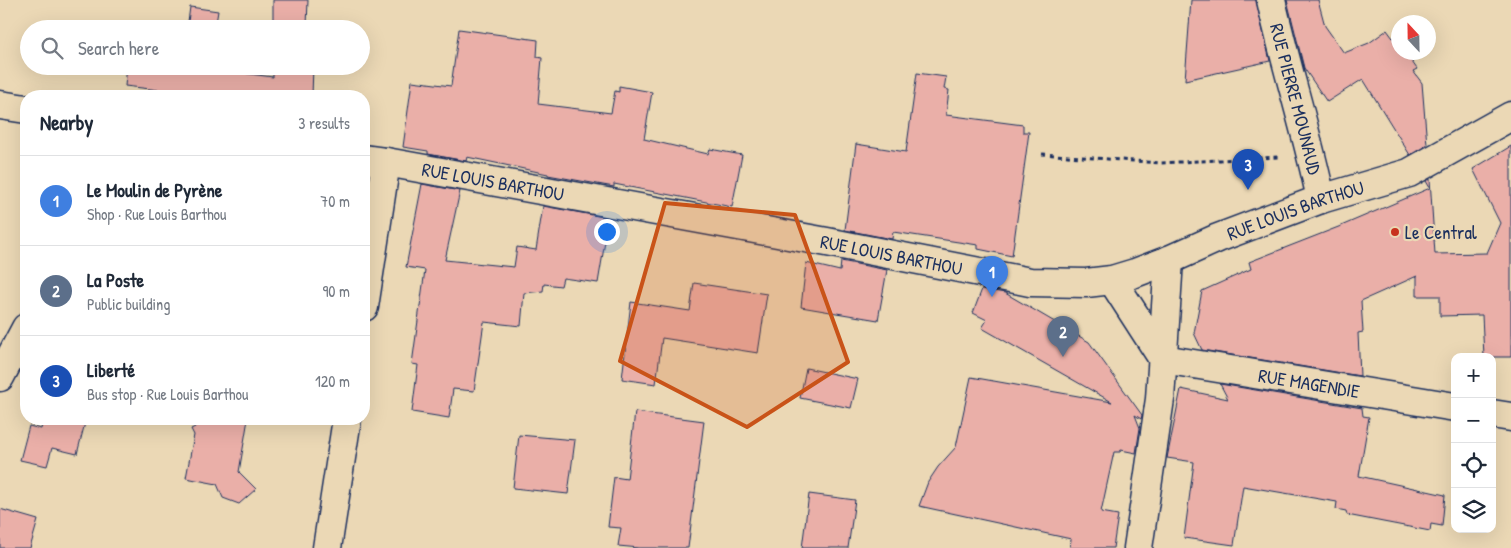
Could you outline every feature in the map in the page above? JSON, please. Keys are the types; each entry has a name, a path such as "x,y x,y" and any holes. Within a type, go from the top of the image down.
{"street":[{"name":"RUE PIERRE MOUNAUD","path":"1271,0 1312,155 1321,199"},
{"path":"0,105 20,108"},
{"name":"RUE LOUIS BARTHOU","path":"375,160 827,242 1030,282 1086,283 1112,280 1135,273 1218,238 1321,199 1409,173 1511,116"},
{"path":"370,227 375,160"},
{"path":"1138,548 1160,399 1169,260"},
{"path":"1112,280 1163,359"},
{"path":"0,377 20,339"},
{"name":"RUE MAGENDIE","path":"1163,359 1451,406"},
{"path":"1496,415 1511,417"},
{"path":"327,548 346,425"}],"path":[{"path":"1042,154 1160,163 1312,155"}],"highlighted area":[{"path":"665,203 795,215 848,362 747,427 620,361"}],"building":[{"path":"273,0 308,0 307,20 273,20"},
{"path":"1191,0 1256,0 1270,61 1185,80"},
{"path":"1287,0 1318,0 1325,26 1344,53 1369,43 1387,30 1391,35 1391,60 1411,60 1417,69 1413,71 1422,83 1427,145 1410,155 1363,79 1327,102 1304,68"},
{"path":"190,7 218,11 216,20 188,20"},
{"path":"459,29 538,40 537,57 542,58 538,104 611,113 615,91 619,92 619,86 652,92 644,139 708,154 710,149 742,155 732,207 614,184 614,187 548,175 467,157 466,161 428,154 428,151 403,147 412,81 451,86"},
{"path":"917,73 946,77 944,89 949,90 946,115 1023,125 1023,132 1029,132 1012,256 978,249 978,245 893,232 892,239 845,230 856,144 906,152"},
{"path":"126,75 257,75 273,77 273,75 313,75 312,90 159,90 125,86"},
{"path":"1511,146 1511,357 1496,357 1496,353 1484,353 1482,315 1440,316 1440,296 1417,296 1417,276 1361,301 1363,332 1358,333 1360,376 1202,350 1194,333 1202,291 1251,269 1249,262 1430,188 1426,181 1430,179 1435,254 1487,253 1500,223 1473,169"},
{"path":"422,184 460,191 445,260 514,267 517,247 536,250 543,206 609,218 598,283 563,278 561,286 544,284 543,291 524,293 521,326 484,322 474,391 453,389 449,418 412,412 418,365 412,364 425,270 406,267"},
{"path":"841,261 887,270 878,320 801,307 806,263 840,271"},
{"path":"694,283 767,294 758,353 662,338 656,384 622,379 631,302 690,311"},
{"path":"982,289 1005,293 1089,342 1142,415 1141,419 1135,415 1140,428 1136,453 1121,450 1120,452 1114,452 1101,512 1118,515 1113,548 1070,548 1071,539 919,506 928,482 938,467 956,447 971,377 1112,402 982,328 987,320 973,313"},
{"path":"806,368 858,379 851,408 800,398"},
{"path":"1220,384 1362,408 1363,416 1369,417 1359,476 1445,495 1442,526 1431,524 1430,531 1347,515 1346,511 1336,509 1337,502 1243,486 1234,545 1184,538 1194,462 1167,458 1181,389 1228,399"},
{"path":"635,412 704,421 688,548 618,546 621,528 608,527 614,477 627,479"},
{"path":"42,425 84,425 77,454 52,448 47,466 20,460 29,426 41,429"},
{"path":"195,425 247,425 239,472 256,489 239,504 223,498 217,484 186,478 194,435 191,429"},
{"path":"519,435 575,440 568,494 513,488"},
{"path":"809,494 855,500 848,548 802,548"},
{"path":"0,509 38,520 30,548 0,548"}],"place":[{"name":"Liberté","path":"1248,190"},
{"name":"Le Central","path":"1395,232"},
{"name":"Le Moulin de Pyrène","path":"992,297"},
{"name":"La Poste","path":"1063,357"}]}
